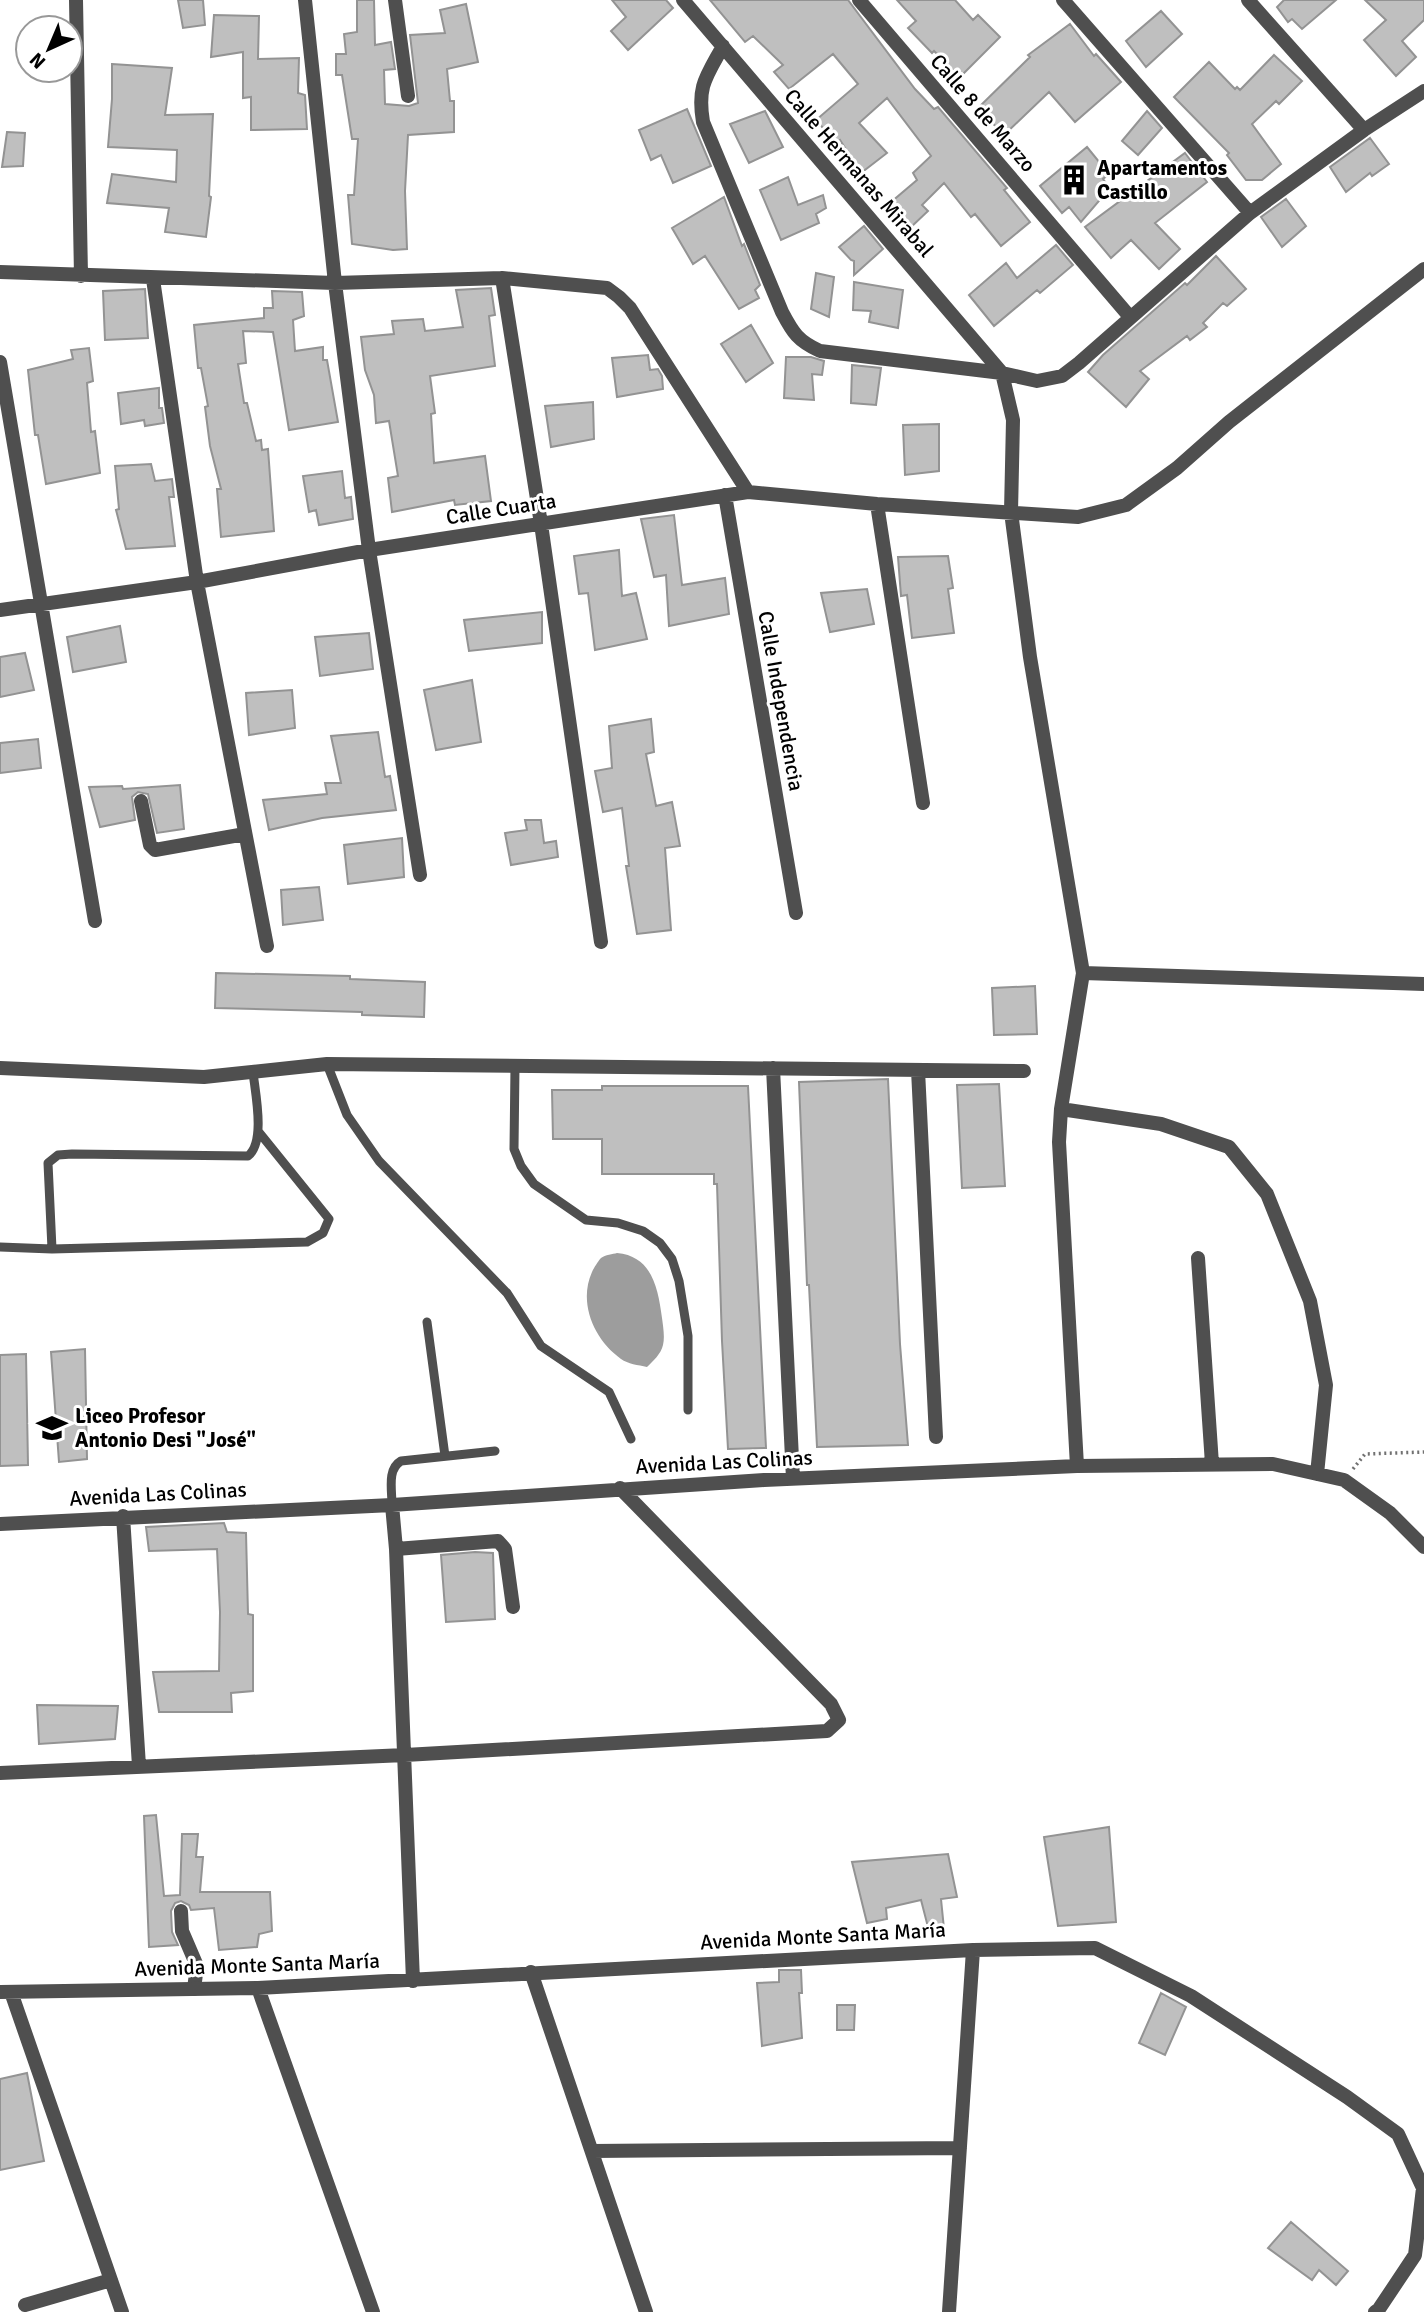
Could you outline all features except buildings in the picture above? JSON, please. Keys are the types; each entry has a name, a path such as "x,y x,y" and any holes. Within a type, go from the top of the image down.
{"street":[{"path":"76,0 81,276"},
{"path":"305,0 335,283 369,550 420,875"},
{"path":"395,0 408,96"},
{"name":"Calle Hermanas Mirabal","path":"683,0 1002,373"},
{"name":"Calle 8 de Marzo","path":"859,0 1130,317"},
{"path":"1063,0 1251,213"},
{"path":"1248,0 1364,130"},
{"path":"723,46 703,81 699,101 703,122 782,312 792,332 802,343 820,351 1002,373 1037,381 1062,376 1251,213 1364,130 1424,91"},
{"name":"Calle Cuarta","path":"0,610 197,582 369,550 748,492 877,504 1078,517 1126,505 1177,468 1229,422 1424,269"},
{"path":"0,272 335,283 502,278 607,288 620,296 630,308 748,492"},
{"path":"502,278 541,524 601,942"},
{"path":"153,279 197,582 267,946"},
{"path":"0,362 95,921"},
{"path":"1002,373 1013,420 1011,512 1030,657 1083,972 1061,1109 1059,1142 1077,1466"},
{"name":"Calle Independencia","path":"725,495 796,913"},
{"path":"877,504 923,803"},
{"path":"141,800 150,845 155,850 245,834"},
{"path":"1083,972 1424,984"},
{"path":"0,1068 204,1077 327,1064 1024,1071"},
{"path":"773,1068 793,1479"},
{"path":"918,1070 936,1437"},
{"path":"1061,1109 1161,1124 1229,1147 1267,1194 1310,1301 1326,1385 1317,1474"},
{"path":"1198,1258 1212,1464"},
{"name":"Avenida Las Colinas","path":"0,1524 392,1505 620,1488 793,1479 1077,1466 1273,1464 1344,1480 1390,1513 1424,1547"},
{"path":"0,1773 405,1755 827,1731 839,1720 831,1704 620,1488"},
{"path":"392,1505 413,1981"},
{"path":"123,1516 139,1766"},
{"path":"396,1549 498,1541 505,1549 513,1607"},
{"path":"181,1911 182,1931 197,1966 194,1989"},
{"name":"Avenida Monte Santa María","path":"5,1992 258,1988 973,1950 1095,1948 1191,1996 1347,2097 1398,2134 1423,2188 1415,2255 1375,2312"},
{"path":"949,2312 973,1950"},
{"path":"531,1972 646,2312"},
{"path":"258,1988 373,2312"},
{"path":"5,1992 122,2312"},
{"path":"592,2151 960,2148"},
{"path":"25,2305 111,2280"}],"lane":[{"path":"327,1064 347,1115 379,1161 507,1293 541,1346 609,1392 632,1439"},
{"path":"515,1066 514,1149 521,1166 534,1184 586,1220 618,1223 643,1231 660,1243 672,1259 679,1281 688,1336 688,1410"},
{"path":"52,1249 48,1163 58,1155 248,1156 255,1147 258,1131 253,1072"},
{"path":"0,1247 52,1249 307,1242 323,1233 329,1219 258,1131"},
{"path":"427,1322 445,1457"},
{"path":"392,1505 392,1470 395,1464 401,1461 495,1451"}],"path":[{"path":"1344,1480 1365,1454 1424,1452"}],"shaded area":[{"path":"617,1253 629,1255 646,1267 658,1296 664,1342 659,1354 647,1367 627,1362 611,1351 591,1320 587,1296 593,1270 601,1258"}],"place":[{"name":"Apartamentos Castillo","path":"1074,180"},
{"name":"Liceo Profesor Antonio Desi \"José\"","path":"52,1428"}]}
